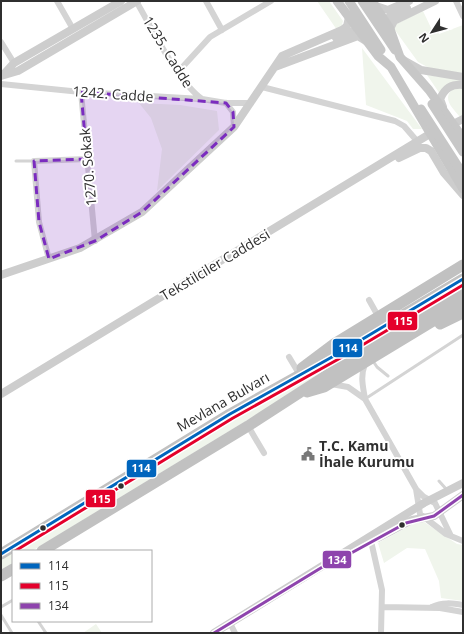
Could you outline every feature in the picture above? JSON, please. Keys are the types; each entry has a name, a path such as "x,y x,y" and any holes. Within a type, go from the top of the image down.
{"highway":[{"path":"295,375 316,356 378,316 463,265"},
{"name":"Mevlana Bulvarı","path":"1,554 295,375 463,279"},
{"path":"44,550 248,426 358,355 463,293"},
{"path":"300,393 314,391 329,384 463,303"},
{"path":"418,330 435,327 463,313"},
{"path":"1,576 12,570"}],"main road":[{"path":"3,75 14,63 121,1"},
{"path":"3,75 18,71 137,1"},
{"path":"337,1 366,41 378,56 391,67 422,109 463,174"},
{"path":"349,1 391,67 463,189"},
{"path":"362,1 463,152"},
{"path":"374,4 388,10 409,1"},
{"path":"389,17 422,1"},
{"path":"390,29 394,21 435,1"},
{"path":"374,4 390,29 400,58 445,111 463,138"},
{"path":"1,274 49,259 95,241 142,212 234,127 282,56 342,30 347,26 349,17"},
{"path":"275,67 289,57 353,31"},
{"path":"275,67 358,36 366,41"},
{"path":"400,58 422,70 463,77"},
{"path":"445,111 440,99 443,92 448,87 455,84 463,85"},
{"name":"Tekstilciler Caddesi","path":"1,394 378,167 428,135"},
{"path":"378,167 420,148 426,148 431,151 444,173 463,195"},
{"path":"214,633 369,540 431,500 463,483"},
{"path":"369,540 406,523 432,517 463,495"}],"street":[{"path":"57,1 73,29"},
{"name":"1235. Cadde","path":"137,1 178,72 193,91 202,99"},
{"path":"206,1 222,30"},
{"path":"178,72 210,37 271,1"},
{"path":"456,1 463,16"},
{"path":"1,42 14,63"},
{"name":"1242. Cadde","path":"1,84 82,92 251,103"},
{"path":"262,87 395,121 404,126 417,141"},
{"name":"1270. Sokak","path":"82,92 95,241"},
{"path":"226,102 233,112 234,127"},
{"path":"49,259 39,222 34,160 87,159"},
{"path":"369,300 378,316"},
{"path":"289,357 295,375"},
{"path":"369,360 362,378 366,399 416,490 424,497 431,500 437,507 451,536"},
{"path":"329,384 348,387 366,399"},
{"path":"248,426 264,453"},
{"path":"416,490 418,508 424,518 451,536 463,541"},
{"path":"369,540 381,583 383,607 380,633"},
{"path":"430,608 439,604 452,603 463,605"},
{"path":"383,607 454,609 463,612"},
{"path":"230,623 235,633"}],"lane":[{"path":"16,161 34,160"},
{"path":"366,399 463,335"},
{"path":"369,360 388,376"},
{"path":"438,481 449,491"},
{"path":"1,607 12,601"},
{"path":"1,615 12,633"},
{"path":"39,622 46,633"}],"highlighted area":[{"path":"81,92 226,103 233,112 234,127 142,212 95,241 49,259 39,222 34,161 87,159"}],"shaded area":[{"path":"317,1 329,1 343,21 341,28 337,30"},
{"path":"423,11 433,32 437,30 439,34 463,25 463,75 435,71 418,62 392,26"},
{"path":"362,48 422,129 413,129 407,121 366,105"},
{"path":"427,75 463,81 456,81 440,94"},
{"path":"455,87 463,87 463,116 460,117 451,106 448,98 451,91"},
{"path":"139,103 180,105 217,111 219,130 157,191 162,149 151,118"},
{"path":"339,358 340,360 262,411 34,550 16,550 213,430"},
{"path":"421,520 457,544 463,545 463,601 441,598 439,581 425,549 407,548 384,563 378,543"},
{"path":"12,553 12,564 1,570 1,559"},
{"path":"96,624 102,633 83,633"}],"transit line":[{"name":"114","path":"1,554 230,414 341,352 463,279"},
{"name":"115","path":"17,550 233,418 344,356 463,285"},
{"name":"134","path":"214,633 329,563 344,557 406,523 434,516 463,495"}],"place":[{"name":"T.C. Kamu İhale Kurumu","path":"308,454"}]}
